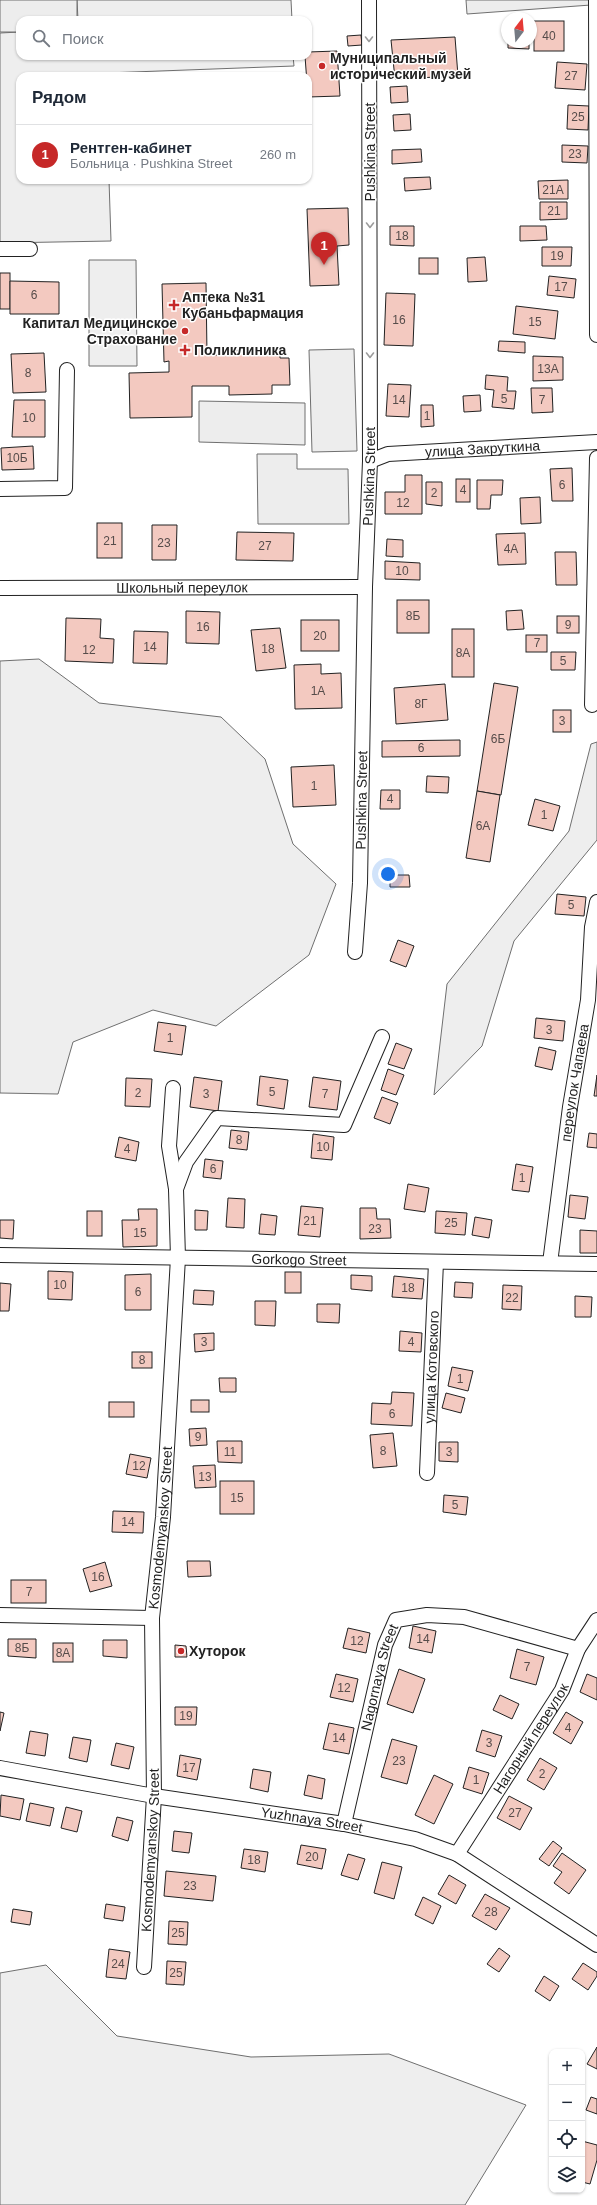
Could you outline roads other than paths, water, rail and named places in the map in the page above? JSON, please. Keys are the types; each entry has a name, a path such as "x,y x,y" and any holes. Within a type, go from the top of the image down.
{"street":[{"name":"Pushkina Street","path":"355,952 360,883 365,587 370,461 369,0"},
{"path":"596,0 597,335"},
{"path":"0,249 30,249"},
{"path":"0,489 65,488 67,370"},
{"name":"улица Закруткина","path":"370,461 388,454 597,442"},
{"path":"592,705 597,458"},
{"name":"Школьный переулок","path":"0,588 365,587"},
{"name":"переулок Чапаева","path":"550,1263 570,1107 592,1000 592,927 597,902"},
{"path":"176,1189 186,1162 217,1118 344,1125 382,1037"},
{"name":"Kosmodemyanskoy Street","path":"144,1967 154,1796 152,1618 163,1517 178,1258 176,1189 169,1146 173,1088"},
{"name":"Gorkogo Street","path":"0,1255 597,1264"},
{"name":"улица Котовского","path":"427,1473 436,1262"},
{"name":"Nagornaya Street","path":"344,1824 385,1645 396,1620 427,1615 464,1617 578,1649"},
{"path":"0,1616 152,1618"},
{"name":"Нагорный переулок","path":"457,1854 562,1690 578,1649 597,1620"},
{"name":"Yuzhnaya Street","path":"0,1768 154,1796 344,1824 415,1840 457,1854 597,1946"}],"place":[{"name":"Муниципальный исторический музей","path":"322,66"},
{"name":"Рентген-кабинет","path":"324,265"},
{"name":"Аптека №31 Кубаньфармация","path":"174,305"},
{"name":"Капитал Медицинское Страхование","path":"185,331"},
{"name":"Поликлиника","path":"185,350"},
{"name":"Хуторок","path":"181,1651"}]}
